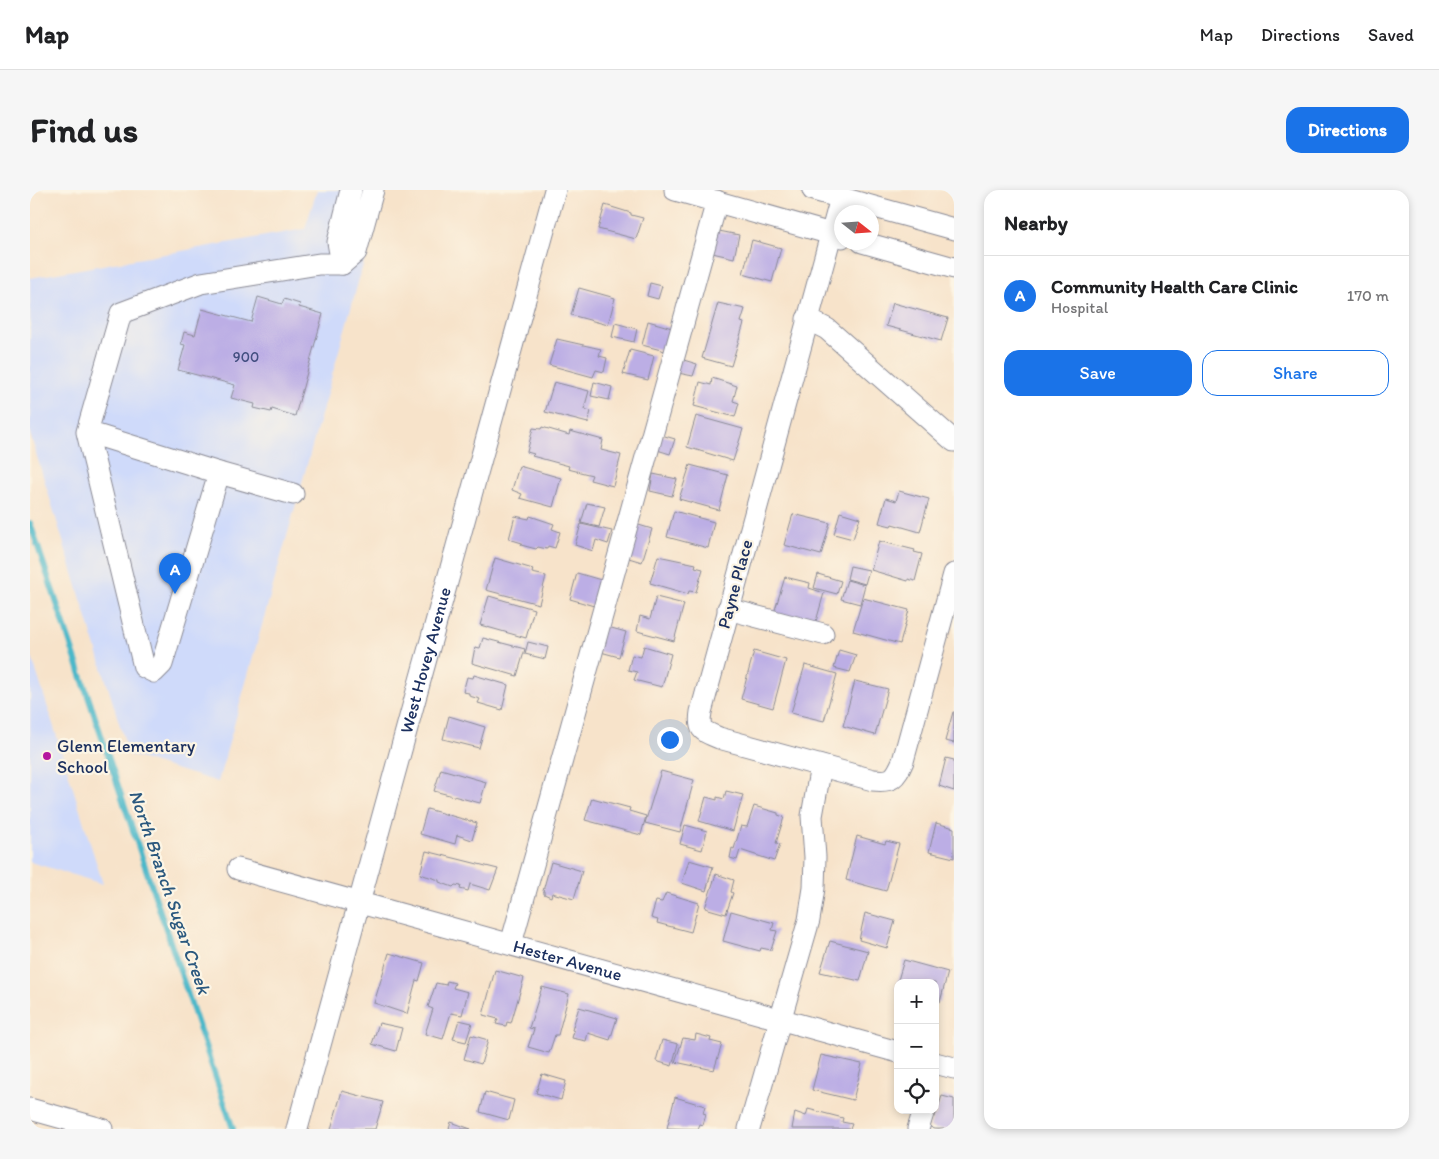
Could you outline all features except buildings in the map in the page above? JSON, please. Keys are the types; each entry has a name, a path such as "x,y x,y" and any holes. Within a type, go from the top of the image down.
{"street":[{"path":"342,264 338,242 351,190"},
{"path":"219,473 162,664 154,672 144,667 87,432 121,313 201,283 319,264 342,264 356,252 373,190"},
{"name":"West Hovey Avenue","path":"297,1129 481,453 555,190"},
{"path":"813,190 954,229"},
{"path":"683,191 834,234"},
{"name":"Payne Place","path":"840,205 841,198"},
{"path":"511,944 716,202"},
{"name":"Payne Place","path":"834,241 807,319 728,610 701,712 699,723 702,729 719,738 821,766 873,780 891,780 898,773 903,761 954,574"},
{"path":"879,247 954,268"},
{"path":"807,319 827,329 954,441"},
{"path":"87,432 293,494"},
{"path":"728,610 822,634"},
{"path":"749,1129 808,920 814,888 815,857 812,816 821,766"},
{"name":"Hester Avenue","path":"238,869 894,1051"},
{"path":"30,1109 102,1129"},
{"path":"918,1129 923,1114"}],"shaded area":[{"path":"317,190 384,190 218,782 129,755 30,434 30,278 305,229"},
{"name":"Glenn Elementary School","path":"30,651 103,884 30,862"}],"waterway":[{"name":"North Branch Sugar Creek","path":"30,523 233,1129"}],"place":[{"name":"Community Health Care Clinic","path":"175,594"},
{"name":"Glenn Elementary School","path":"47,756"}]}
